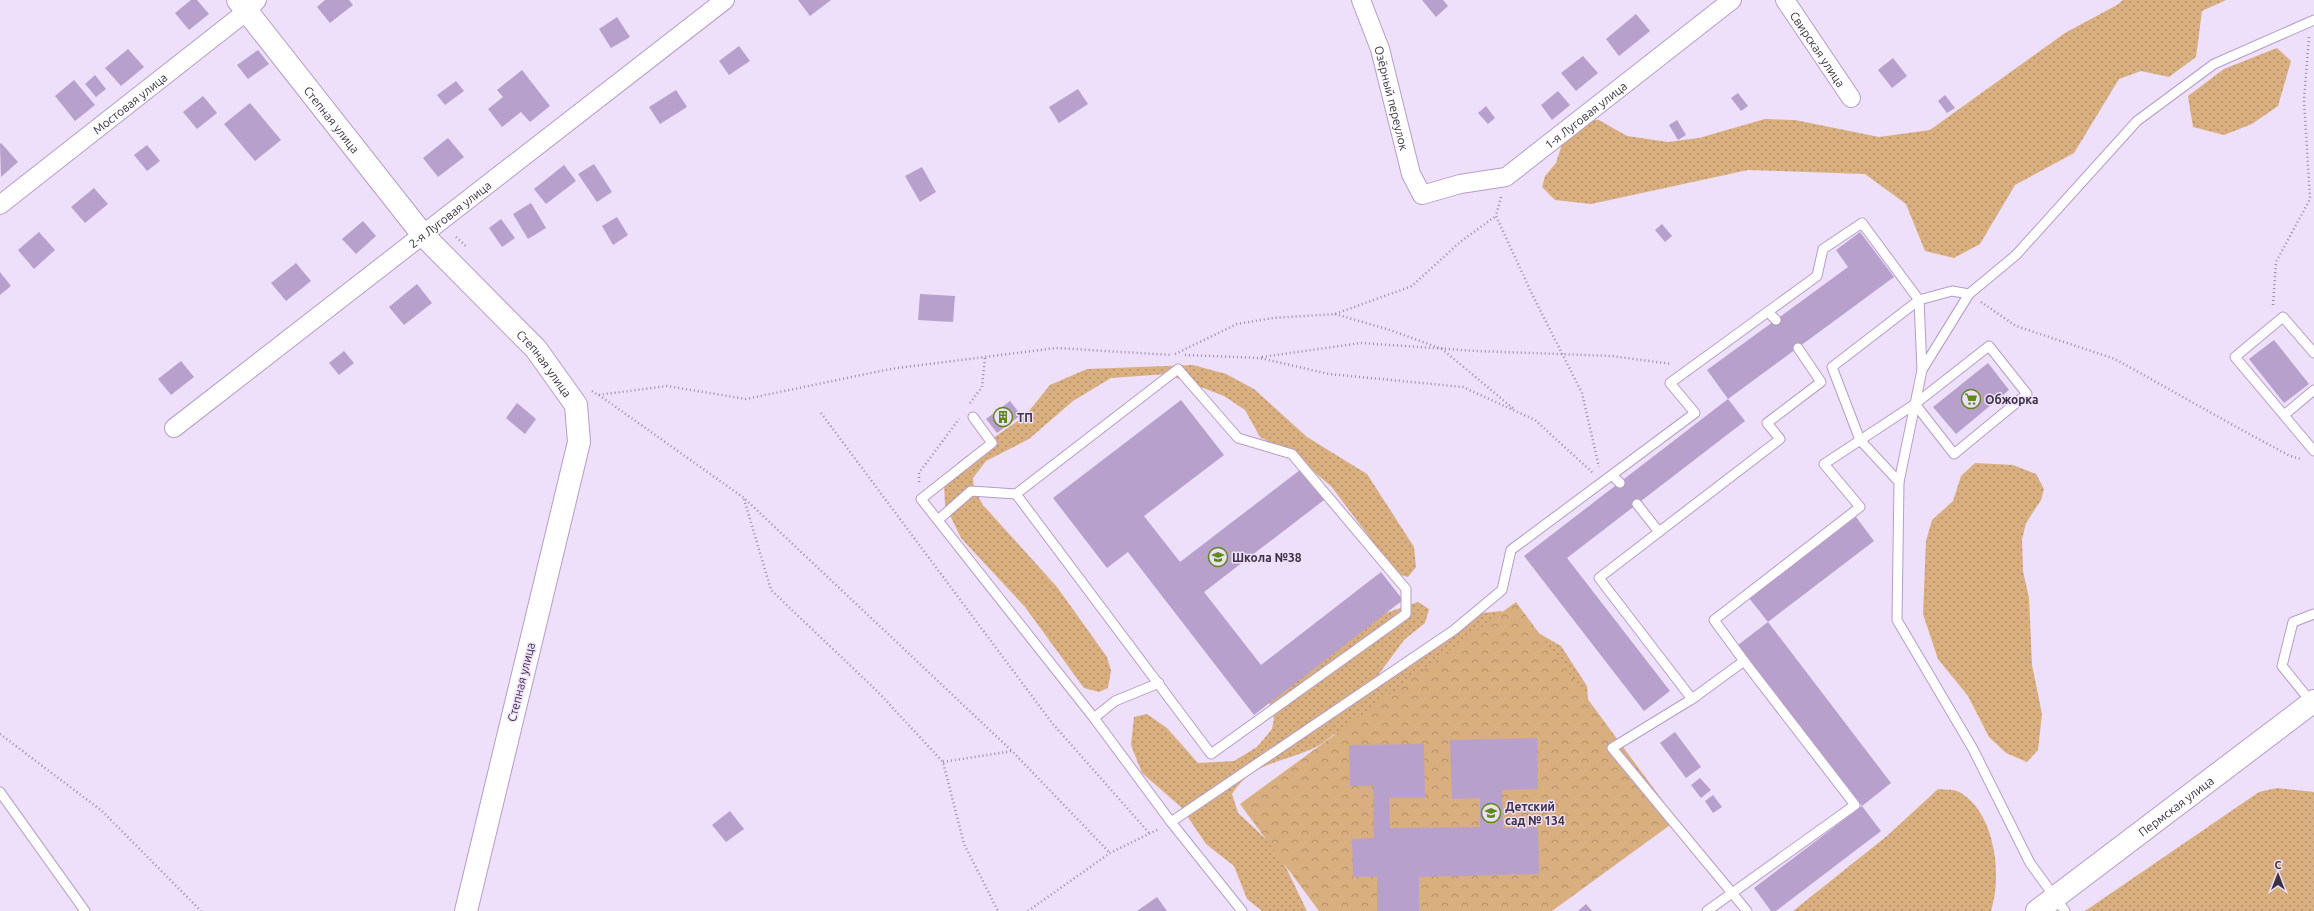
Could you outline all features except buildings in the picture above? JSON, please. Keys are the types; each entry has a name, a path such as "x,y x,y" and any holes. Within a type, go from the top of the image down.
{"street":[{"name":"2-я Луговая улица","path":"174,428 725,0"},
{"name":"Озёрный переулок","path":"1361,0 1380,49 1411,174 1422,195"},
{"name":"1-я Луговая улица","path":"1422,195 1460,184 1506,177 1732,0"},
{"name":"Свирская улица","path":"1785,0 1851,98"},
{"name":"Степная улица","path":"248,4 423,235 536,349 576,405 579,442 466,911"},
{"name":"Мостовая улица","path":"0,205 248,4"},
{"name":"Пермская улица","path":"2052,907 2313,702"}],"lane":[{"path":"1922,370 1968,294 2016,255 2137,122 2214,64 2312,22"},
{"path":"1172,822 1454,630 1502,590 1511,550 1695,413 1670,383 1817,276 1823,249 1862,223 1919,300 1922,370 1899,482 1897,620 1973,749 2052,907"},
{"path":"1899,482 1860,440 1832,367 1919,300 1952,291 1968,294"},
{"path":"1768,312 1776,320"},
{"path":"2314,354 2283,317 2235,357 2314,451"},
{"path":"1707,911 1855,804 1714,620 1860,507 1824,464 1915,404 1989,346 2026,394 1954,454 1915,404"},
{"path":"1692,699 1599,578 1780,439 1768,423 1822,382 1798,348"},
{"path":"938,520 972,491 1016,494 1178,368 1238,438 1292,454 1406,589 1406,614 1211,754 1016,494"},
{"path":"2284,415 2314,390"},
{"path":"973,417 992,443 921,499 1094,718 1172,822 1242,911"},
{"path":"1612,475 1620,483"},
{"path":"1637,504 1659,532"},
{"path":"2313,702 2282,666 2293,622 2314,614"},
{"path":"1744,661 1692,699 1612,748 1747,911"},
{"path":"1094,718 1115,701 1159,684"},
{"path":"0,792 85,911"}],"path":[{"path":"2272,326 2276,262 2310,199 2304,100 2312,22"},
{"path":"1173,355 1237,324 1273,318 1335,314 1412,286 1460,242 1496,216 1506,177"},
{"path":"1496,216 1582,393 1603,481"},
{"path":"1968,294 2016,326 2114,359 2290,456 2308,461"},
{"path":"1335,314 1390,330 1442,349 1517,412"},
{"path":"598,395 667,386 746,399 890,368 1056,348 1173,355 1260,358 1361,343 1442,349 1612,356 1693,366"},
{"path":"1260,358 1329,374 1463,387 1535,420 1603,481"},
{"path":"586,386 744,498 1012,751 1110,853"},
{"path":"821,413 1052,723 1150,834"},
{"path":"744,498 772,590 878,692 943,762 964,844 998,911"},
{"path":"0,734 102,811 201,911"},
{"path":"943,762 1012,751"},
{"path":"1028,911 1110,853 1172,822"}],"green space":[{"path":"2123,0 2226,0 2202,11 2196,57 2169,77 2141,71 2119,79 2074,153 2015,185 1980,244 1954,258 1925,251 1906,204 1865,174 1748,170 1591,204 1555,200 1542,187 1545,176 1556,163 1563,141 1584,119 1599,120 1627,136 1668,142 1699,138 1765,119 1795,120 1879,137 1930,130 2065,33 2117,5"},
{"path":"2277,48 2291,61 2278,106 2252,124 2224,135 2193,127 2188,96 2224,69"},
{"path":"1193,365 1226,374 1254,389 1307,437 1367,474 1414,547 1416,567 1408,577 1397,574 1331,486 1292,454 1260,437 1245,410 1224,396 1167,374 1111,378 1073,401 1029,439 986,461 973,478 974,489 983,505 1057,587 1107,657 1111,671 1108,688 1099,692 1084,688 1025,607 961,538 945,505 944,483 948,473 960,461 1025,416 1050,385 1087,369"},
{"path":"1975,463 2013,465 2036,474 2044,489 2041,500 2026,523 2022,540 2023,571 2029,598 2032,665 2042,714 2038,750 2027,762 2006,753 1989,737 1968,696 1938,659 1923,614 1926,541 1932,520 1953,501 1961,476"},
{"path":"1418,602 1429,609 1425,623 1404,640 1376,678 1473,614 1501,611 1561,646 1587,686 1589,708 1334,734 1322,744 1314,748 1258,769 1240,783 1232,794 1238,813 1277,849 1307,911 1262,911 1247,899 1234,866 1206,844 1181,807 1142,773 1131,745 1134,717 1147,714 1167,728 1198,763 1234,761 1257,747 1272,729 1274,719 1268,698 1380,615"},
{"path":"1516,602 1677,820 1552,911 1319,911 1240,804"},
{"path":"2277,788 2314,792 2314,911 2085,911 2259,792"},
{"path":"1938,789 1957,791 1970,800 1980,812 1988,828 1996,862 1995,897 1991,911 1793,911 1887,836"}],"place":[{"name":"Обжорка","path":"1971,399"},
{"name":"ТП","path":"1003,417"},
{"name":"Школа №38","path":"1218,557"},
{"name":"Детский сад № 134","path":"1491,813"}]}
